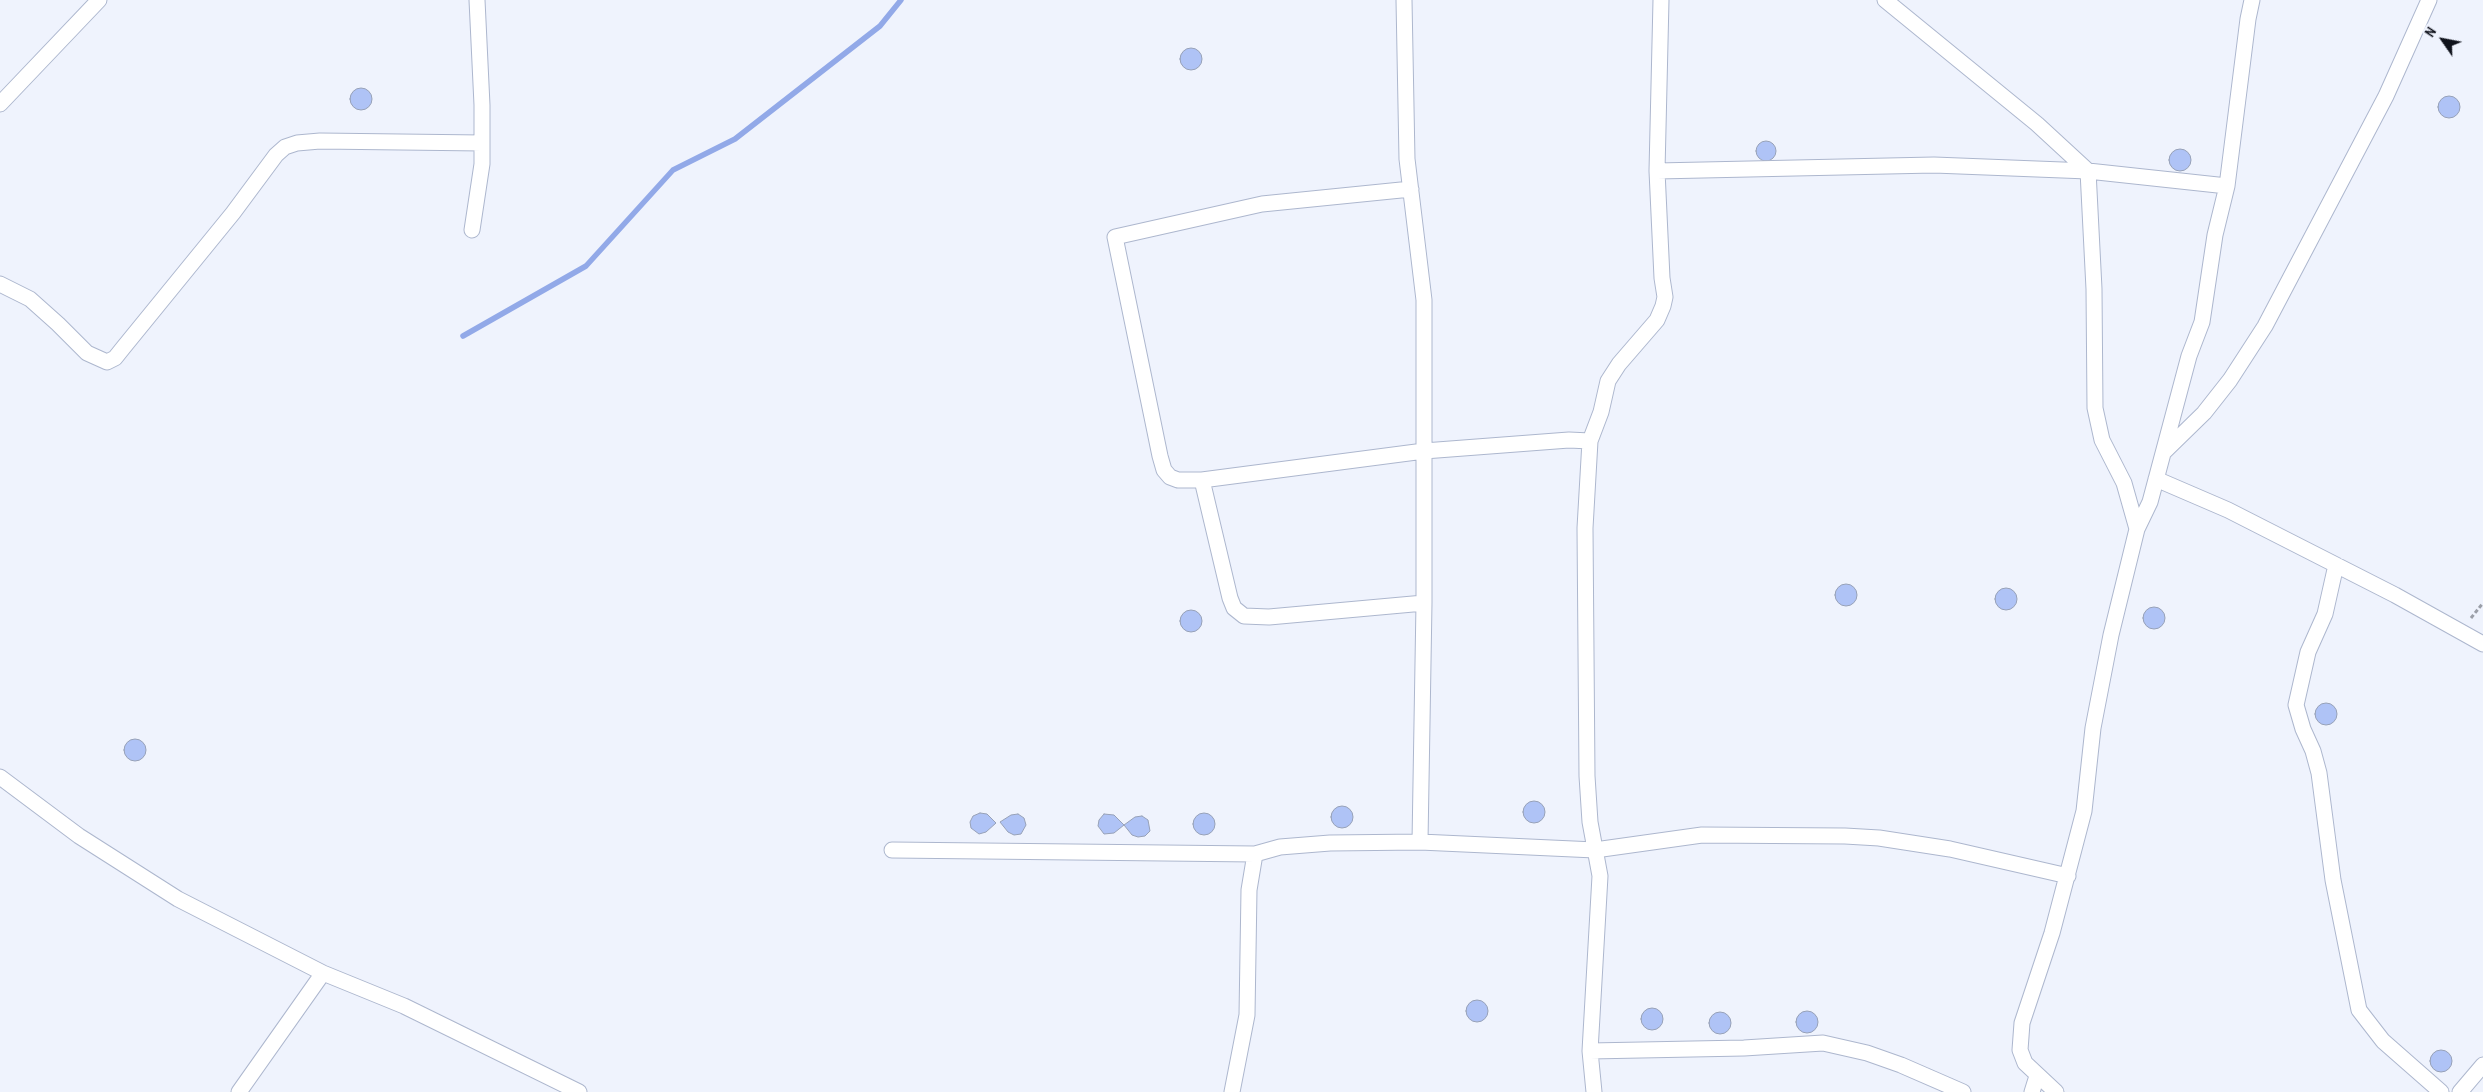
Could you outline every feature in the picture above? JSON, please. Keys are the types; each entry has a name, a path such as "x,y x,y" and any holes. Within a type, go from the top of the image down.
{"street":[{"path":"0,104 98,0"},
{"path":"472,230 482,164 477,0"},
{"path":"1404,0 1405,119 1424,300 1424,603 1420,842"},
{"path":"1594,1092 1590,1051 1600,876 1590,822 1587,776 1585,528 1590,441 1601,412 1608,381 1620,364 1648,333 1664,306 1658,171 1661,0"},
{"path":"1885,0 2037,124 2088,171 2094,288 2095,408 2102,440 2124,483 2137,530"},
{"path":"2056,1092 2024,1063 2020,1050 2022,1023 2052,933 2084,811 2093,728 2111,635 2137,530 2150,502 2190,356 2202,322 2215,235 2228,186 2244,48 2252,0"},
{"path":"2164,452 2204,413 2230,380 2265,326 2386,96 2429,0"},
{"path":"0,284 30,299 86,353 106,362 115,358 124,348 234,213 276,155 285,147 297,143 320,141 482,143"},
{"path":"1658,171 1934,165 2088,171 2228,186"},
{"path":"1411,189 1262,204 1115,237 1164,470 1170,477 1178,480 1202,480 1424,452 1569,440 1590,441"},
{"path":"2156,479 2228,510 2462,631 2483,644"},
{"path":"1202,480 1230,598 1234,608 1244,616 1269,617 1424,603"},
{"path":"2336,565 2325,614 2308,652 2296,706 2303,729 2314,751 2319,773 2333,880 2359,1010 2383,1041 2441,1092"},
{"path":"0,777 79,836 178,899 323,973 404,1006 579,1092"},
{"path":"892,850 1255,854 1288,846 1330,842 1420,842 1595,850 1702,836 1845,836 1879,838 1950,848 2068,876"},
{"path":"1232,1092 1247,1015 1250,890 1255,854"},
{"path":"239,1092 323,973"},
{"path":"1590,1051 1744,1048 1823,1042 1867,1053 1901,1065 1963,1092"},
{"path":"2460,1092 2483,1065"},
{"path":"2032,1092 2037,1076"}],"path":[{"path":"2462,631 2483,603"}],"building":[{"path":"1191,48 1201,55 1202,59 1195,69 1191,70 1181,63 1180,59 1187,49"},
{"path":"361,88 371,95 372,99 365,109 361,110 351,103 350,99 357,89"},
{"path":"2449,96 2457,99 2460,107 2457,115 2449,118 2441,115 2438,107 2441,99"},
{"path":"1766,141 1773,144 1776,151 1773,158 1766,161 1759,158 1756,151 1759,144"},
{"path":"2180,149 2190,156 2191,160 2184,170 2180,171 2170,164 2169,160 2176,150"},
{"path":"1846,584 1856,591 1857,595 1850,605 1846,606 1836,599 1835,595 1842,585"},
{"path":"2006,588 2016,595 2017,599 2010,609 2006,610 1996,603 1995,599 2002,589"},
{"path":"2154,607 2164,614 2165,618 2158,628 2154,629 2144,622 2143,618 2150,608"},
{"path":"1191,610 1199,613 1202,621 1199,629 1191,632 1183,629 1180,621 1183,613"},
{"path":"2326,703 2334,706 2337,714 2334,722 2326,725 2318,722 2315,714 2318,706"},
{"path":"135,739 143,742 146,750 143,758 135,761 127,758 124,750 127,742"},
{"path":"1534,801 1542,804 1545,812 1542,820 1534,823 1526,820 1523,812 1526,804"},
{"path":"1342,806 1352,813 1353,817 1346,827 1342,828 1332,821 1331,817 1338,807"},
{"path":"980,813 987,814 996,823 986,832 979,834 971,828 970,822 973,816"},
{"path":"1204,813 1214,820 1215,824 1208,834 1204,835 1194,828 1193,824 1200,814"},
{"path":"1018,814 1024,818 1026,825 1021,834 1014,835 1008,832 1000,822 1011,815"},
{"path":"1104,814 1114,815 1124,825 1114,833 1104,834 1098,826 1099,820"},
{"path":"1142,816 1148,820 1150,831 1145,836 1138,837 1132,835 1124,825 1135,817"},
{"path":"1477,1000 1487,1007 1488,1011 1481,1021 1477,1022 1467,1015 1466,1011 1473,1001"},
{"path":"1652,1008 1660,1011 1663,1019 1660,1027 1652,1030 1644,1027 1641,1019 1644,1011"},
{"path":"1807,1011 1817,1018 1818,1022 1811,1032 1807,1033 1797,1026 1796,1022 1803,1012"},
{"path":"1720,1012 1730,1019 1731,1023 1724,1033 1720,1034 1710,1027 1709,1023 1716,1013"},
{"path":"2441,1050 2451,1057 2452,1061 2445,1071 2441,1072 2431,1065 2430,1061 2437,1051"}],"waterway":[{"path":"463,336 586,266 673,170 735,139 880,26 901,0"}]}
